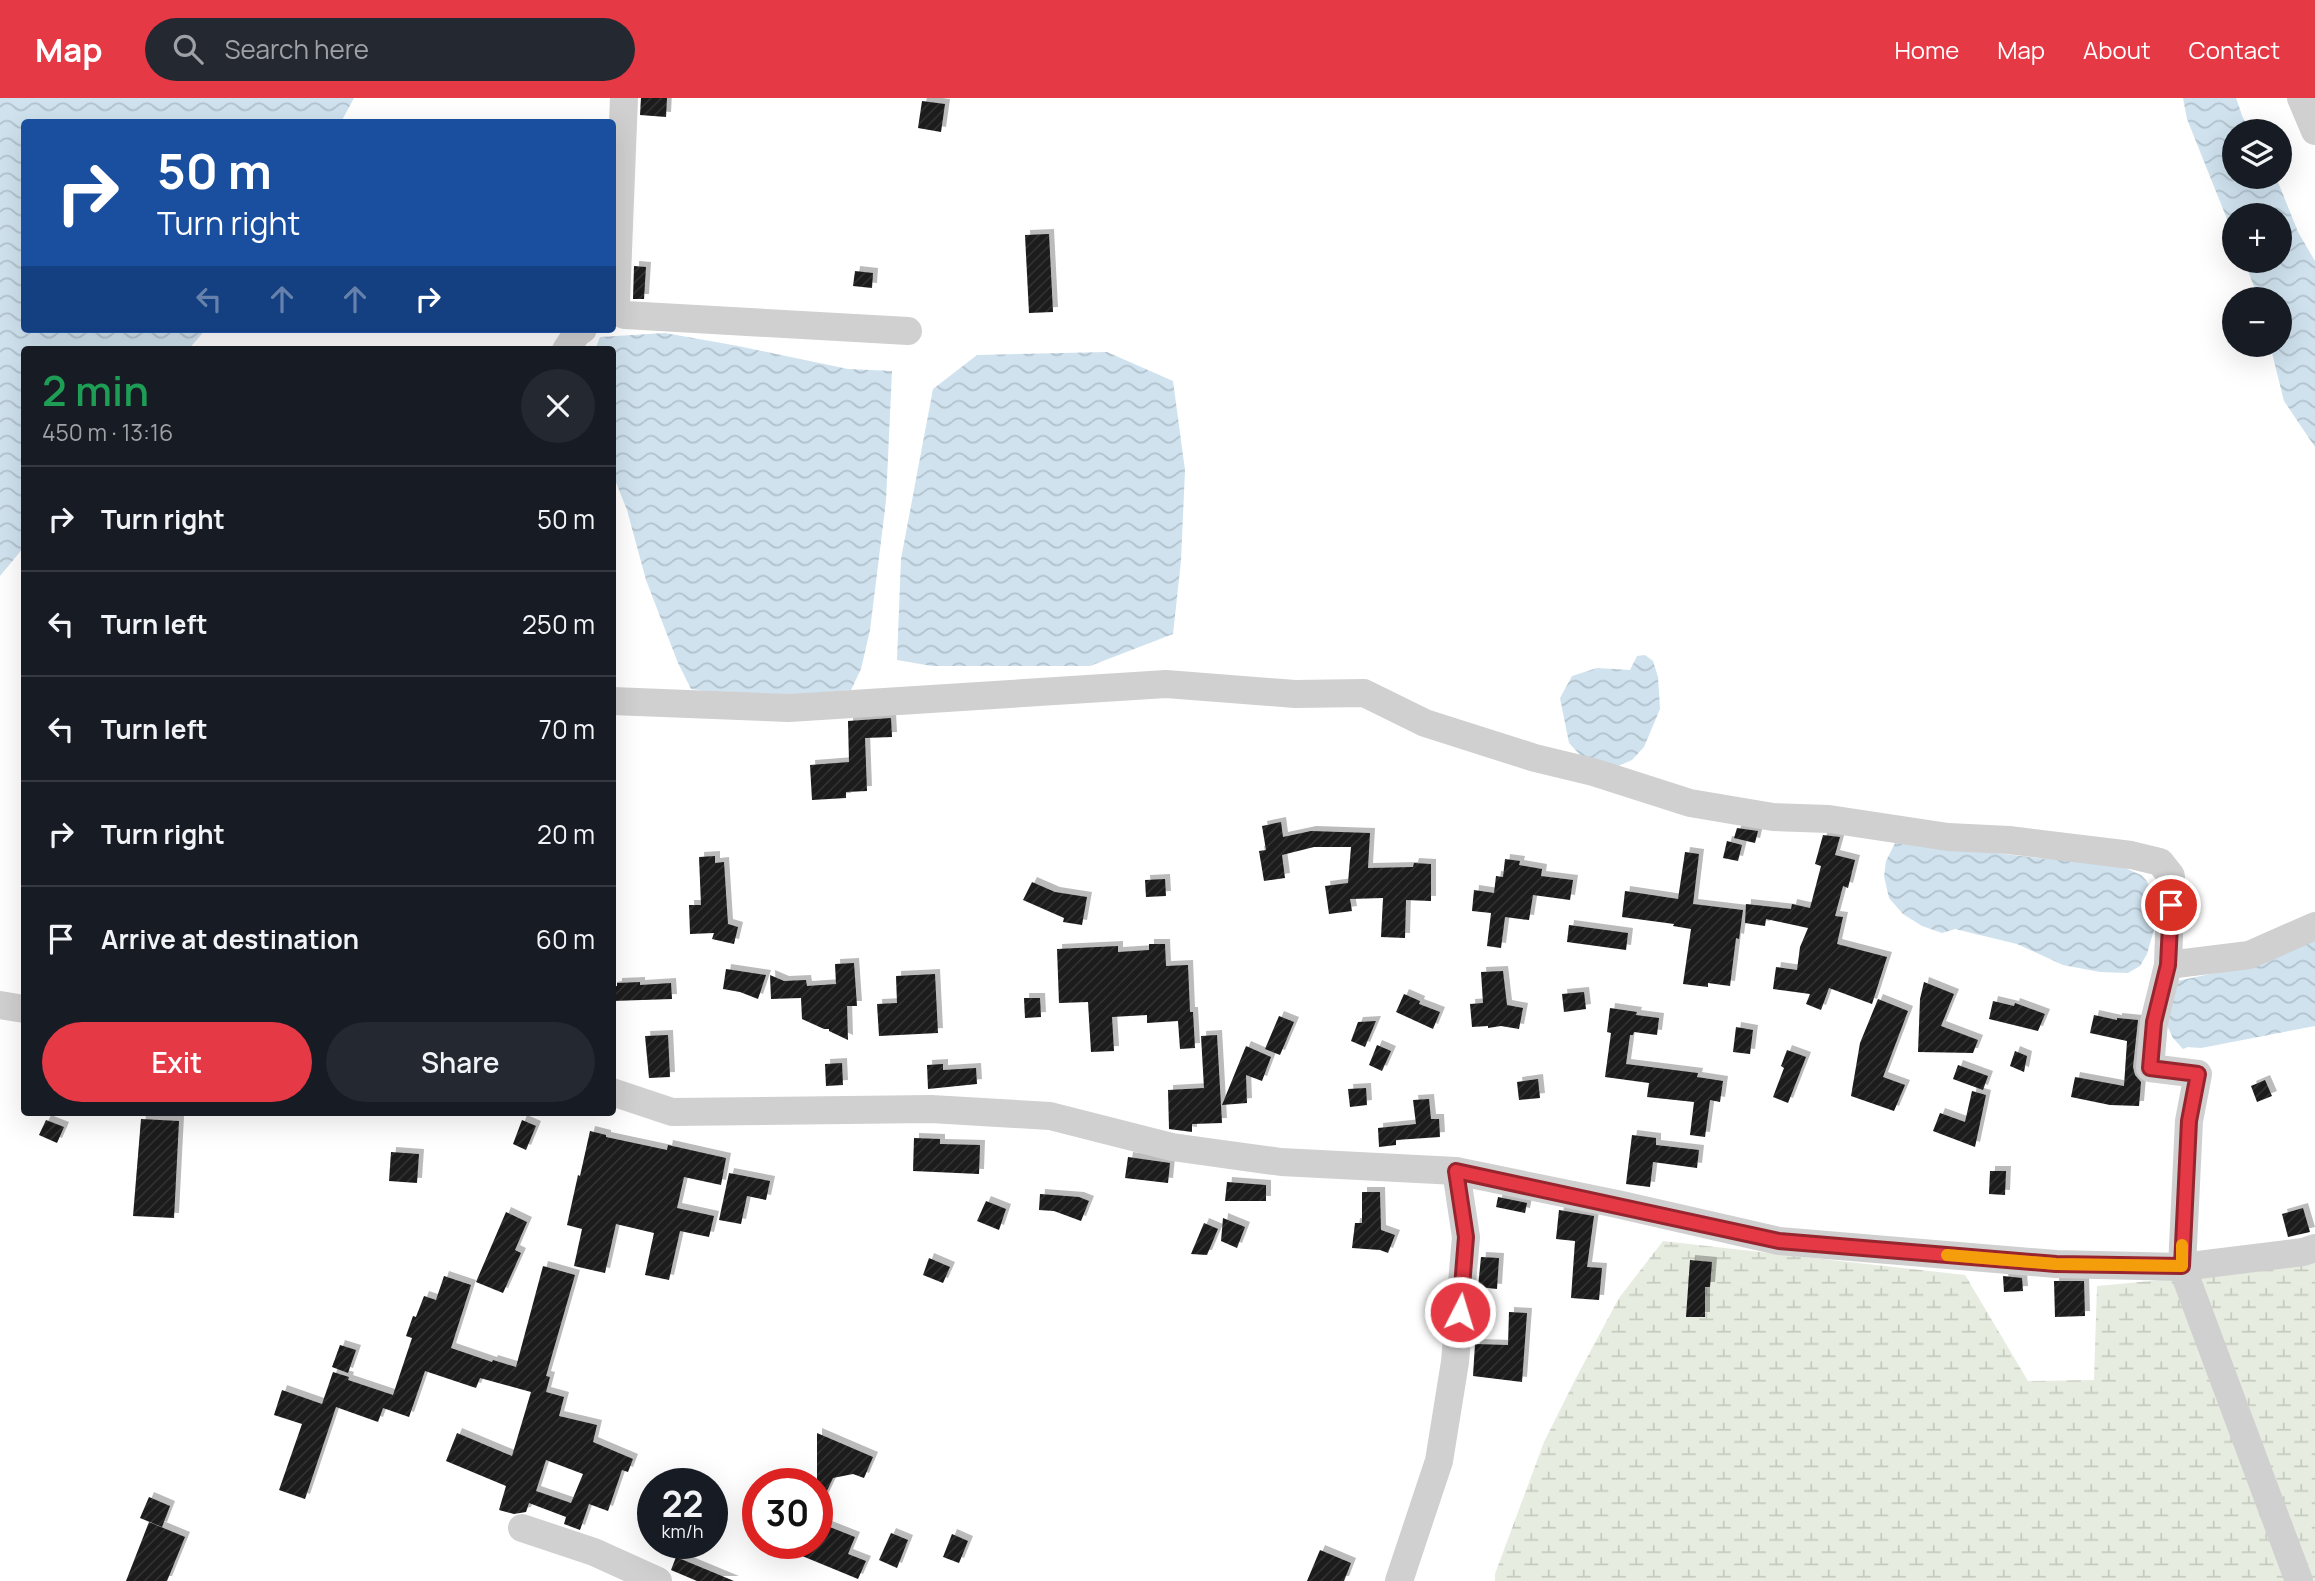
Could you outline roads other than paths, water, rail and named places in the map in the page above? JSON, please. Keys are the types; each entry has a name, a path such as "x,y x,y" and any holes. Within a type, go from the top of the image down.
{"street":[{"path":"616,304 624,98"},
{"path":"2301,98 2315,131"},
{"path":"616,312 625,315 908,331"},
{"path":"616,701 789,708 1166,684 1296,694 1364,693 1425,723 1690,803 1773,817 1829,819 1948,837 2009,840 2118,853 2160,862 2171,876 2168,965 2154,1022 2150,1068 2198,1074 2189,1121 2182,1266 2299,1581"},
{"path":"2168,965 2249,955 2315,926"},
{"path":"0,1005 21,1008"},
{"path":"616,1093 672,1112 931,1110 1050,1116 1172,1147 1281,1162 1456,1171 1779,1241 2056,1264 2182,1266 2303,1252 2315,1248"},
{"path":"1399,1581 1439,1461 1455,1362 1466,1237 1456,1171"},
{"path":"522,1528 594,1552 658,1581"}],"water":[{"path":"0,98 354,98 343,119 21,119 21,333 203,333 191,346 21,346 21,551 0,576"},
{"path":"2183,98 2236,98 2244,119 2222,119 2222,189 2281,189 2286,203 2222,203 2222,206 2187,119"},
{"path":"2292,217 2315,261 2315,447 2284,401 2273,357 2292,357 2292,287 2254,287 2249,273 2292,273"},
{"path":"665,333 848,369 892,371 886,501 870,630 861,669 851,690 750,698 691,689 646,580 627,510 616,482 616,346 597,346 600,337"},
{"path":"1107,352 1173,381 1185,470 1181,561 1173,634 1090,666 932,666 897,660 901,559 933,389 977,355"},
{"path":"1645,655 1653,661 1658,677 1660,709 1644,747 1632,760 1618,766 1581,756 1569,743 1560,698 1572,676 1597,668 1630,670 1637,656"},
{"path":"1896,841 2038,858 2114,863 2141,875 2156,899 2155,926 2147,954 2140,966 2128,973 2100,972 2063,965 2017,944 1955,929 1942,933 1922,926 1903,914 1889,898 1884,876 1886,861"},
{"path":"2315,940 2315,1026 2201,1048 2183,1049 2173,1038 2164,1019 2177,981 2239,968"}]}
